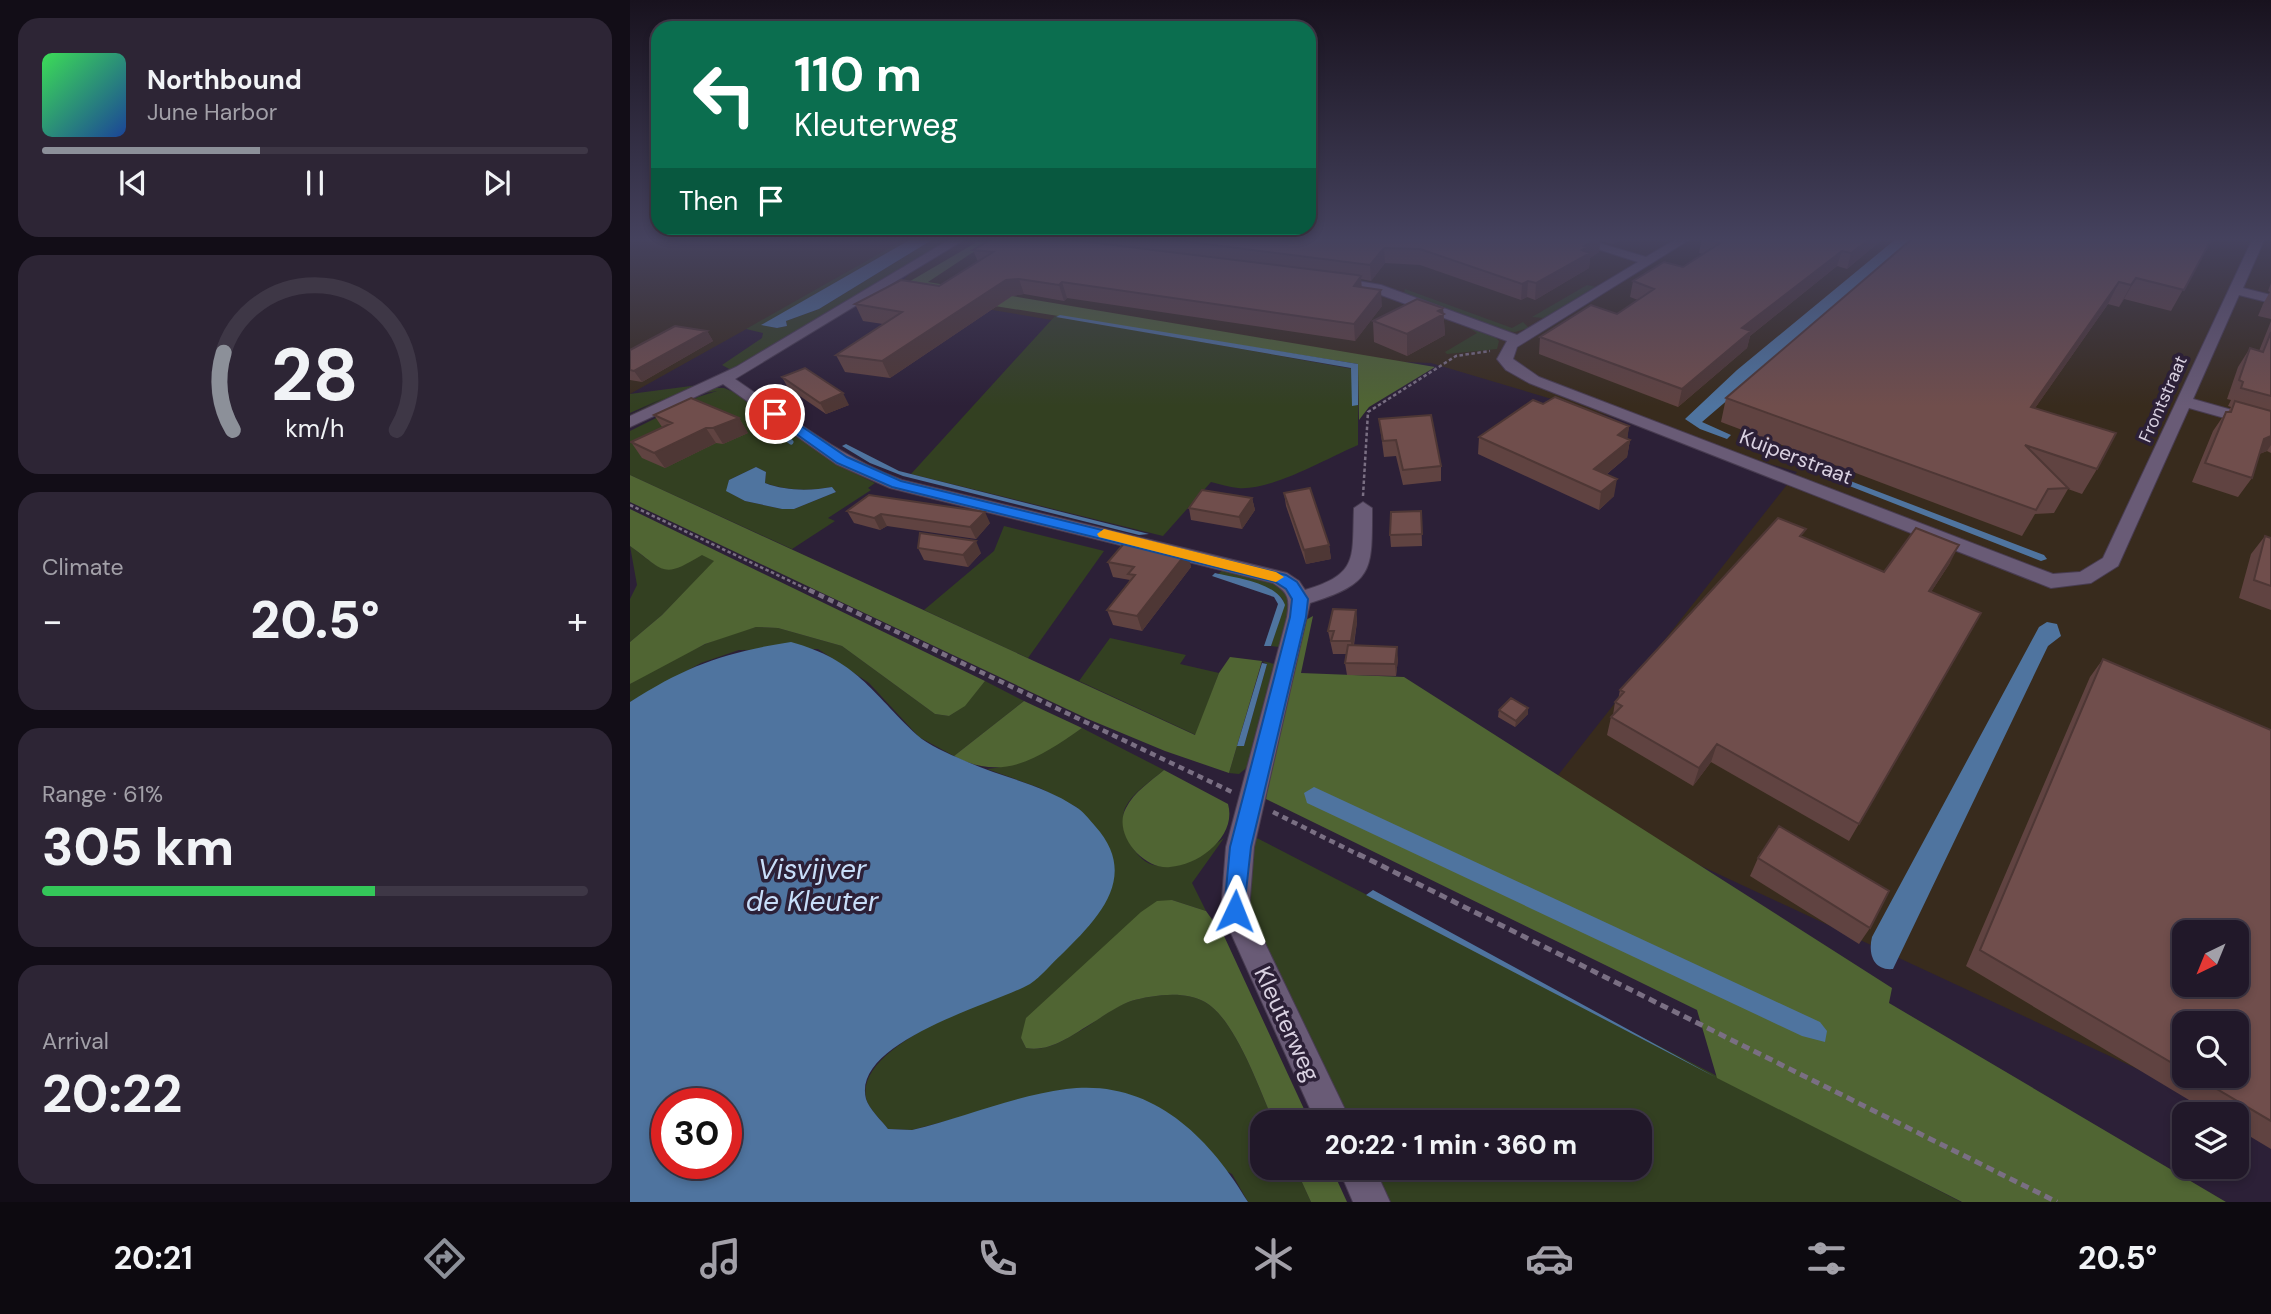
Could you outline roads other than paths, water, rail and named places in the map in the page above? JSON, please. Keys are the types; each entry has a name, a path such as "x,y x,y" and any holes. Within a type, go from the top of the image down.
{"street":[{"path":"630,422 724,378 866,294"},
{"path":"1390,294 1512,346 1594,294"},
{"name":"Frontstraat","path":"2099,574 2111,561 2232,294"},
{"path":"2251,294 2271,299"},
{"name":"Kuiperstraat","path":"1512,346 1505,359 1511,367 1534,380 2051,581 2080,581 2099,574"},
{"path":"724,378 842,460 869,474 897,484 1280,578 1292,586 1300,599 1331,590 1357,575 1362,565 1363,509"},
{"path":"2184,401 2271,426"},
{"name":"Kleuterweg","path":"1300,599 1240,847 1235,911 1328,1110"},
{"path":"1362,1180 1372,1202"}],"water":[{"path":"815,294 843,294 819,309 786,321 787,326 777,328 761,325"},
{"path":"1829,294 1851,294 1702,422 1731,435 1727,439 1700,429 1685,419 1737,370"},
{"path":"1060,315 1358,364 1358,405 1352,406 1351,368 1056,317"},
{"path":"846,444 899,471 1149,534 1139,535 903,476 870,463 842,446"},
{"path":"756,467 766,472 765,483 773,486 798,490 832,487 836,492 794,509 782,509 745,501 726,491 729,480"},
{"path":"1832,474 2044,555 2047,559 2041,561 1829,478"},
{"path":"1215,573 1265,586 1281,597 1285,605 1271,646 1264,646 1278,604 1274,597 1212,576"},
{"path":"2047,622 2057,624 2061,636 2048,646 1893,969 1881,967 1872,955 1872,937 2039,627"},
{"name":"Visvijver de Kleuter","path":"791,642 832,658 862,679 927,742 977,766 1049,792 1076,807 1108,844 1114,862 1114,879 1100,911 1089,926 1038,978 1030,984 929,1027 902,1042 880,1059 867,1078 866,1099 888,1129 912,1130 1046,1092 1096,1088 1124,1093 1150,1102 1174,1116 1195,1134 1232,1177 1248,1202 630,1202 630,702 688,670 746,651"},
{"path":"1262,663 1267,664 1244,746 1237,746"},
{"path":"1314,787 1820,1022 1827,1031 1825,1042 1802,1036 1307,803 1304,793"},
{"path":"1373,890 1717,1078 1366,895"}],"waterway":[{"path":"773,429 791,442"}]}
